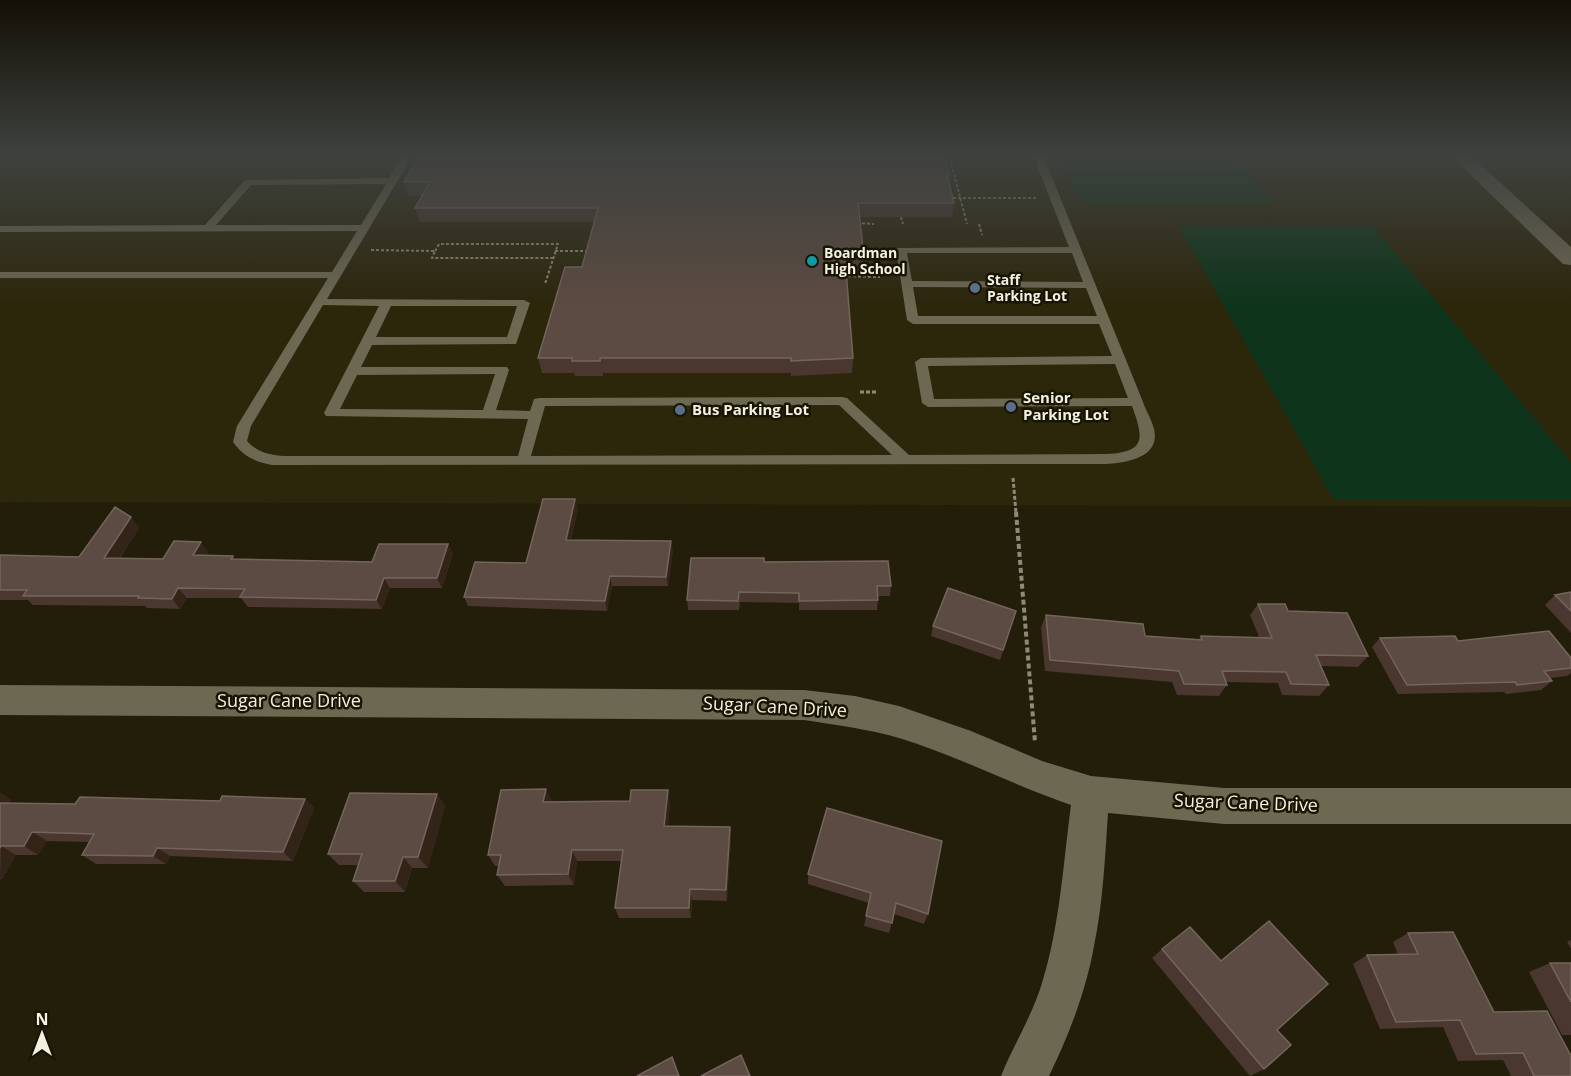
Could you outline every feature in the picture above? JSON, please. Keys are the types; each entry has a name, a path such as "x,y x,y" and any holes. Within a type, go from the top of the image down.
{"street":[{"path":"1513,205 1571,259"},
{"name":"Sugar Cane Drive","path":"0,700 804,705 855,712 899,722 958,743 1039,777 1091,794 1224,806 1571,806"},
{"path":"1024,1076 1036,1055 1058,1002 1077,927 1091,794"}],"lane":[{"path":"207,229 228,205"},
{"path":"377,205 244,426 240,442 260,458 285,461 906,460 1106,459 1135,454 1143,449 1148,441 1148,431 1058,205"},
{"path":"0,229 363,228"},
{"path":"1076,250 901,250 913,320 1104,320"},
{"path":"0,275 336,275"},
{"path":"907,284 1090,285"},
{"path":"320,302 524,303 512,341 368,341"},
{"path":"387,302 331,413 536,415"},
{"path":"1120,360 921,362 928,404 1137,402"},
{"path":"352,371 503,370 488,415"},
{"path":"523,461 539,402 842,400 906,460"}],"path":[{"path":"962,205 967,224"},
{"path":"901,217 903,224"},
{"path":"856,223 874,224"},
{"path":"979,224 982,235"},
{"path":"545,284 558,244 439,244 432,258 553,258"},
{"path":"363,250 435,251"},
{"path":"555,251 593,251"},
{"path":"839,276 880,277"},
{"path":"856,392 878,392"},
{"path":"1011,459 1034,747"}],"shaded area":[{"path":"0,205 1571,205 1571,507 0,502"}],"green space":[{"path":"1179,226 1373,226 1571,462 1571,500 1334,500"}],"building":[{"path":"417,205 858,205 864,257 845,257 853,358 791,361 791,358 600,358 600,361 572,361 572,358 538,358 565,267 582,267 598,208 415,208"},
{"path":"543,499 575,499 566,540 671,541 666,577 610,576 605,601 464,597 475,562 526,563"},
{"path":"115,507 131,517 104,558 163,559 174,541 201,542 193,555 233,556 231,559 372,562 379,544 448,544 437,578 384,578 376,600 240,597 245,589 178,588 172,599 138,598 139,596 23,596 27,590 0,590 0,555 79,557"},
{"path":"691,558 764,558 764,562 888,561 891,586 877,586 878,600 799,601 799,593 739,592 738,601 687,600"},
{"path":"948,588 1016,611 1003,650 933,626"},
{"path":"1571,592 1571,611 1555,595"},
{"path":"1258,604 1285,604 1288,611 1347,613 1368,656 1316,655 1329,685 1291,684 1286,672 1222,671 1227,685 1184,684 1179,671 1050,660 1046,615 1143,624 1145,636 1202,640 1201,636 1272,638"},
{"path":"1549,631 1571,658 1571,668 1544,671 1552,681 1517,685 1515,682 1407,685 1380,638 1455,636 1458,641"},
{"path":"546,789 543,802 630,801 631,790 668,790 664,826 730,827 726,890 690,889 689,908 615,908 623,850 572,850 568,874 497,875 501,855 488,855 501,790"},
{"path":"350,793 437,794 418,857 403,857 395,881 353,881 362,854 328,854"},
{"path":"222,796 305,799 283,852 157,848 153,856 82,855 94,834 32,832 24,846 1,846 0,848 0,803 75,804 80,797 220,801"},
{"path":"827,808 942,841 928,914 896,903 892,923 866,916 871,893 808,874"},
{"path":"1269,921 1328,984 1277,1030 1291,1045 1264,1069 1162,949 1190,927 1221,961"},
{"path":"1453,932 1494,1012 1547,1011 1571,1056 1571,1076 1534,1076 1523,1053 1476,1054 1460,1020 1396,1022 1367,955 1418,954 1408,933"},
{"path":"1550,963 1571,963 1571,1002"},
{"path":"741,1055 750,1076 701,1076"},
{"path":"672,1057 679,1076 637,1076"}],"place":[{"name":"Boardman High School","path":"812,261"},
{"name":"Staff Parking Lot","path":"975,288"},
{"name":"Senior Parking Lot","path":"1011,407"},
{"name":"Bus Parking Lot","path":"680,410"}]}
